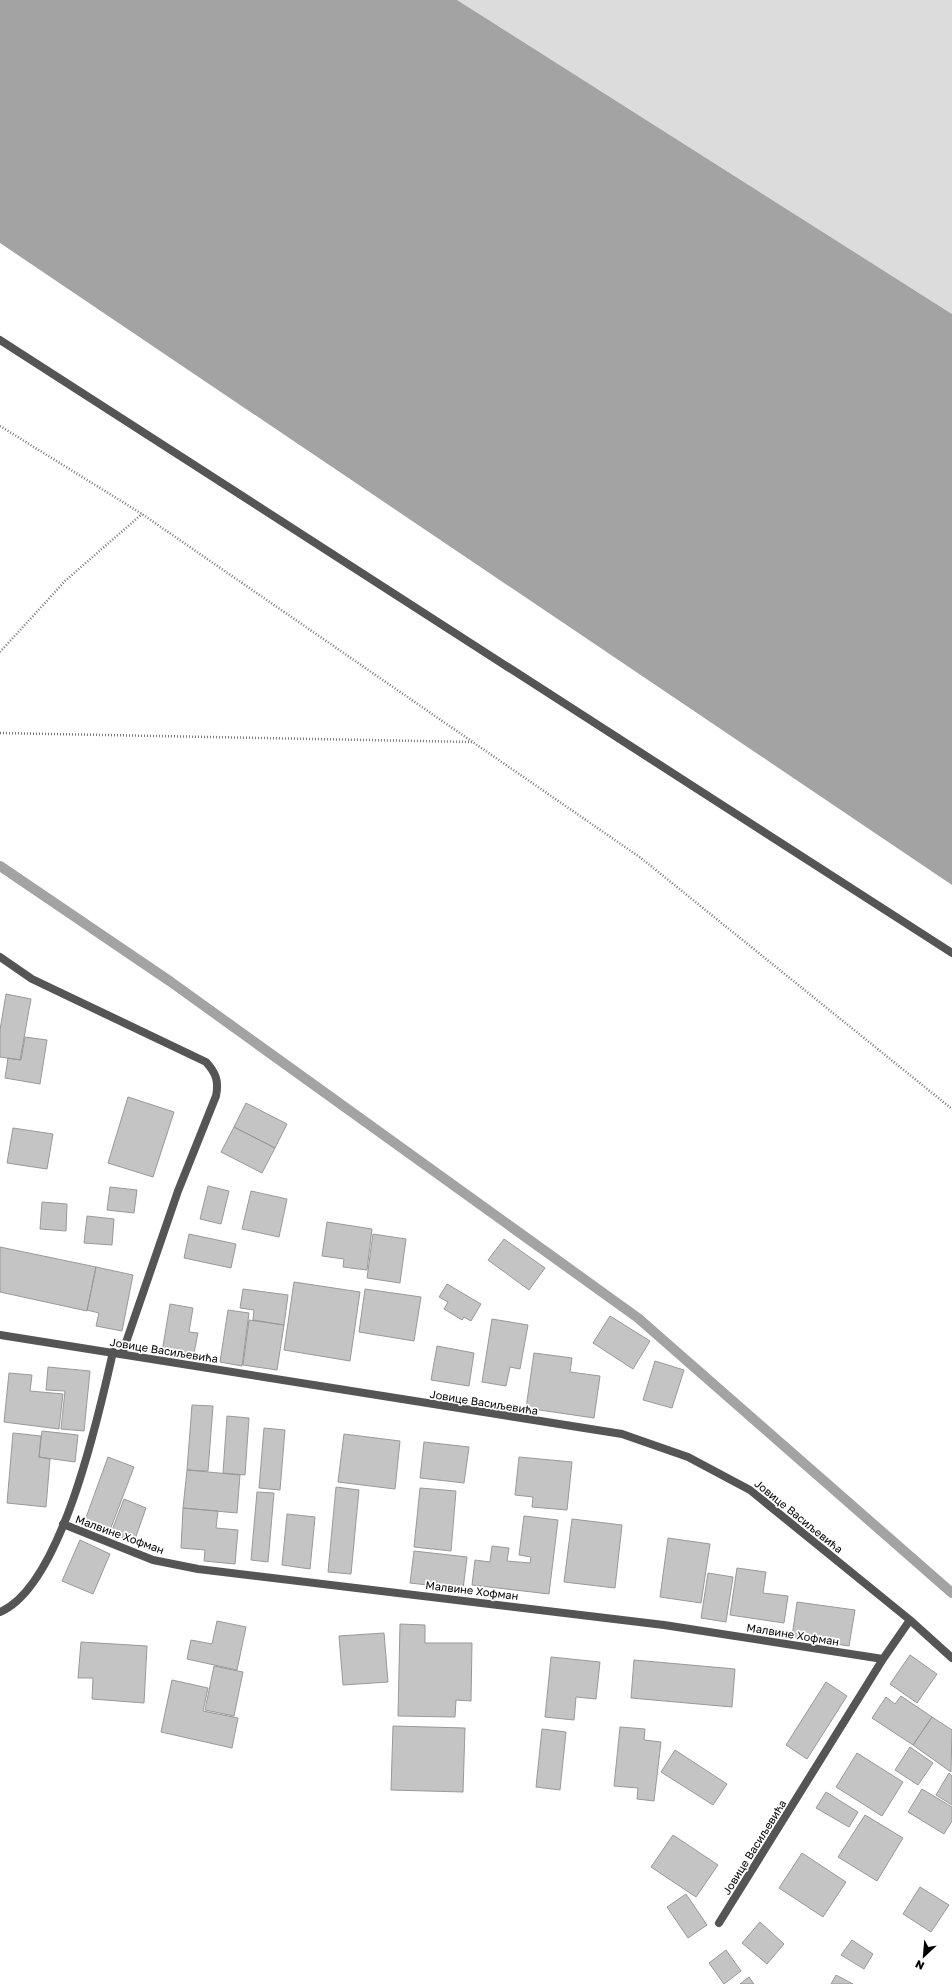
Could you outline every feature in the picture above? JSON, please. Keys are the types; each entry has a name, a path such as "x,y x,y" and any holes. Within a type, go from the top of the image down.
{"street":[{"path":"0,340 952,953"},
{"path":"0,958 32,979 206,1062 214,1071 218,1084 216,1096 178,1191 122,1354"},
{"name":"Јовице Васиљевића","path":"0,1336 113,1352 420,1403 622,1434 688,1457 750,1490 910,1620 952,1658"},
{"path":"0,1612 10,1608 24,1595 44,1565 63,1524 93,1441 113,1352"},
{"name":"Малвине Хофман","path":"63,1524 153,1560 198,1569 664,1625 883,1659"},
{"name":"Јовице Васиљевића","path":"719,1923 883,1659 910,1620"}],"path":[{"path":"0,426 142,514 641,858 952,1109"},
{"path":"0,652 65,581 142,514"},
{"path":"0,733 473,742"}],"shaded area":[{"path":"0,0 457,0 952,314 952,885 0,243"},
{"path":"457,0 952,0 952,314"}],"building":[{"path":"6,994 31,999 20,1060 0,1057 0,1030"},
{"path":"25,1037 47,1040 40,1084 5,1078 8,1058 21,1060"},
{"path":"128,1097 174,1112 153,1177 108,1163"},
{"path":"246,1103 287,1124 275,1148 234,1127"},
{"path":"234,1127 275,1148 262,1173 221,1152"},
{"path":"13,1128 53,1134 47,1169 7,1163"},
{"path":"208,1186 229,1191 221,1224 200,1219"},
{"path":"110,1187 137,1190 134,1213 107,1210"},
{"path":"251,1191 287,1199 279,1237 242,1229"},
{"path":"42,1202 67,1204 66,1231 40,1229"},
{"path":"87,1216 114,1219 112,1245 84,1243"},
{"path":"327,1222 372,1229 367,1270 343,1267 344,1259 322,1256"},
{"path":"189,1234 236,1244 231,1268 184,1258"},
{"path":"373,1234 406,1239 400,1283 367,1278"},
{"path":"504,1239 545,1268 529,1290 488,1260"},
{"path":"0,1247 96,1267 87,1311 0,1292"},
{"path":"96,1267 133,1275 122,1331 96,1326 99,1313 87,1310"},
{"path":"294,1282 360,1292 350,1361 284,1350"},
{"path":"447,1284 481,1304 471,1321 464,1317 462,1320 444,1309 448,1302 439,1297"},
{"path":"243,1289 288,1295 284,1325 253,1320 254,1310 240,1308"},
{"path":"365,1289 421,1297 414,1341 359,1332"},
{"path":"170,1304 193,1308 189,1332 198,1333 193,1358 162,1352"},
{"path":"228,1310 249,1313 242,1366 220,1362"},
{"path":"610,1316 650,1341 633,1369 593,1343"},
{"path":"492,1319 528,1325 520,1369 510,1367 506,1386 482,1382"},
{"path":"249,1320 284,1325 277,1370 243,1365"},
{"path":"437,1346 474,1353 469,1386 431,1380"},
{"path":"534,1353 572,1358 570,1372 600,1376 594,1418 526,1408"},
{"path":"655,1361 684,1370 672,1408 643,1400"},
{"path":"48,1367 90,1371 84,1431 61,1429 65,1391 46,1390"},
{"path":"9,1373 32,1375 30,1391 63,1394 59,1429 4,1422"},
{"path":"192,1405 213,1406 208,1471 187,1470"},
{"path":"227,1416 249,1418 245,1475 223,1473"},
{"path":"264,1428 285,1430 280,1490 259,1488"},
{"path":"42,1431 78,1435 75,1462 39,1457"},
{"path":"13,1433 41,1436 39,1457 50,1459 46,1507 7,1503"},
{"path":"344,1434 400,1441 395,1489 338,1482"},
{"path":"424,1442 469,1447 464,1483 420,1478"},
{"path":"108,1457 134,1467 109,1533 84,1523"},
{"path":"519,1457 572,1462 567,1510 532,1507 533,1497 515,1495"},
{"path":"187,1470 240,1475 237,1513 183,1508"},
{"path":"336,1487 359,1490 351,1574 328,1572"},
{"path":"420,1488 456,1491 451,1551 414,1547"},
{"path":"257,1492 274,1493 268,1562 251,1560"},
{"path":"124,1499 146,1508 134,1542 111,1533"},
{"path":"183,1508 218,1511 216,1528 238,1530 235,1564 204,1561 205,1550 181,1548"},
{"path":"287,1514 315,1517 310,1569 282,1565"},
{"path":"524,1516 558,1520 549,1594 472,1585 475,1560 490,1562 492,1546 509,1548 507,1561 530,1563 531,1557 519,1555"},
{"path":"572,1519 622,1525 615,1588 564,1582"},
{"path":"668,1538 710,1544 701,1603 660,1597"},
{"path":"80,1540 110,1554 93,1594 62,1581"},
{"path":"414,1551 467,1557 463,1589 410,1583"},
{"path":"737,1568 766,1572 763,1593 788,1596 784,1623 730,1615"},
{"path":"708,1573 733,1577 726,1622 701,1618"},
{"path":"797,1602 855,1610 849,1646 792,1637"},
{"path":"217,1621 246,1627 237,1670 187,1659 191,1640 212,1644"},
{"path":"400,1624 425,1625 425,1643 472,1643 471,1701 456,1700 455,1717 398,1716"},
{"path":"384,1633 388,1682 343,1685 339,1636"},
{"path":"81,1642 147,1646 144,1703 92,1699 93,1678 78,1678"},
{"path":"910,1655 937,1674 917,1703 890,1684"},
{"path":"551,1657 600,1662 596,1699 576,1697 574,1720 545,1717"},
{"path":"634,1660 735,1669 732,1707 631,1698"},
{"path":"214,1666 243,1672 234,1716 205,1710"},
{"path":"172,1680 208,1688 203,1711 238,1718 232,1748 161,1732"},
{"path":"826,1682 847,1696 807,1759 786,1745"},
{"path":"901,1696 932,1717 913,1745 872,1718 886,1697 895,1704"},
{"path":"932,1717 952,1730 951,1772 913,1745"},
{"path":"393,1726 465,1728 463,1792 391,1790"},
{"path":"620,1727 645,1729 644,1740 661,1742 654,1801 637,1799 638,1788 614,1786"},
{"path":"542,1729 566,1732 560,1790 536,1787"},
{"path":"910,1747 933,1763 918,1785 895,1770"},
{"path":"675,1750 727,1784 713,1805 661,1772"},
{"path":"857,1753 903,1782 882,1816 836,1787"},
{"path":"949,1773 952,1776 952,1805 936,1795"},
{"path":"922,1789 952,1807 952,1821 944,1834 908,1812"},
{"path":"826,1792 858,1812 849,1827 816,1808"},
{"path":"865,1815 903,1838 877,1881 838,1857"},
{"path":"673,1835 718,1865 696,1897 651,1867"},
{"path":"802,1853 846,1882 823,1917 779,1888"},
{"path":"920,1887 949,1905 931,1932 903,1914"},
{"path":"686,1894 707,1925 688,1938 667,1907"},
{"path":"760,1922 784,1944 767,1964 742,1943"},
{"path":"852,1940 873,1954 864,1969 841,1955"},
{"path":"726,1950 741,1971 724,1984 709,1963"},
{"path":"836,1975 853,1984 831,1984"},
{"path":"749,1977 754,1984 740,1984"}],"waterway":[{"path":"0,866 171,982 638,1318 952,1593"}]}
